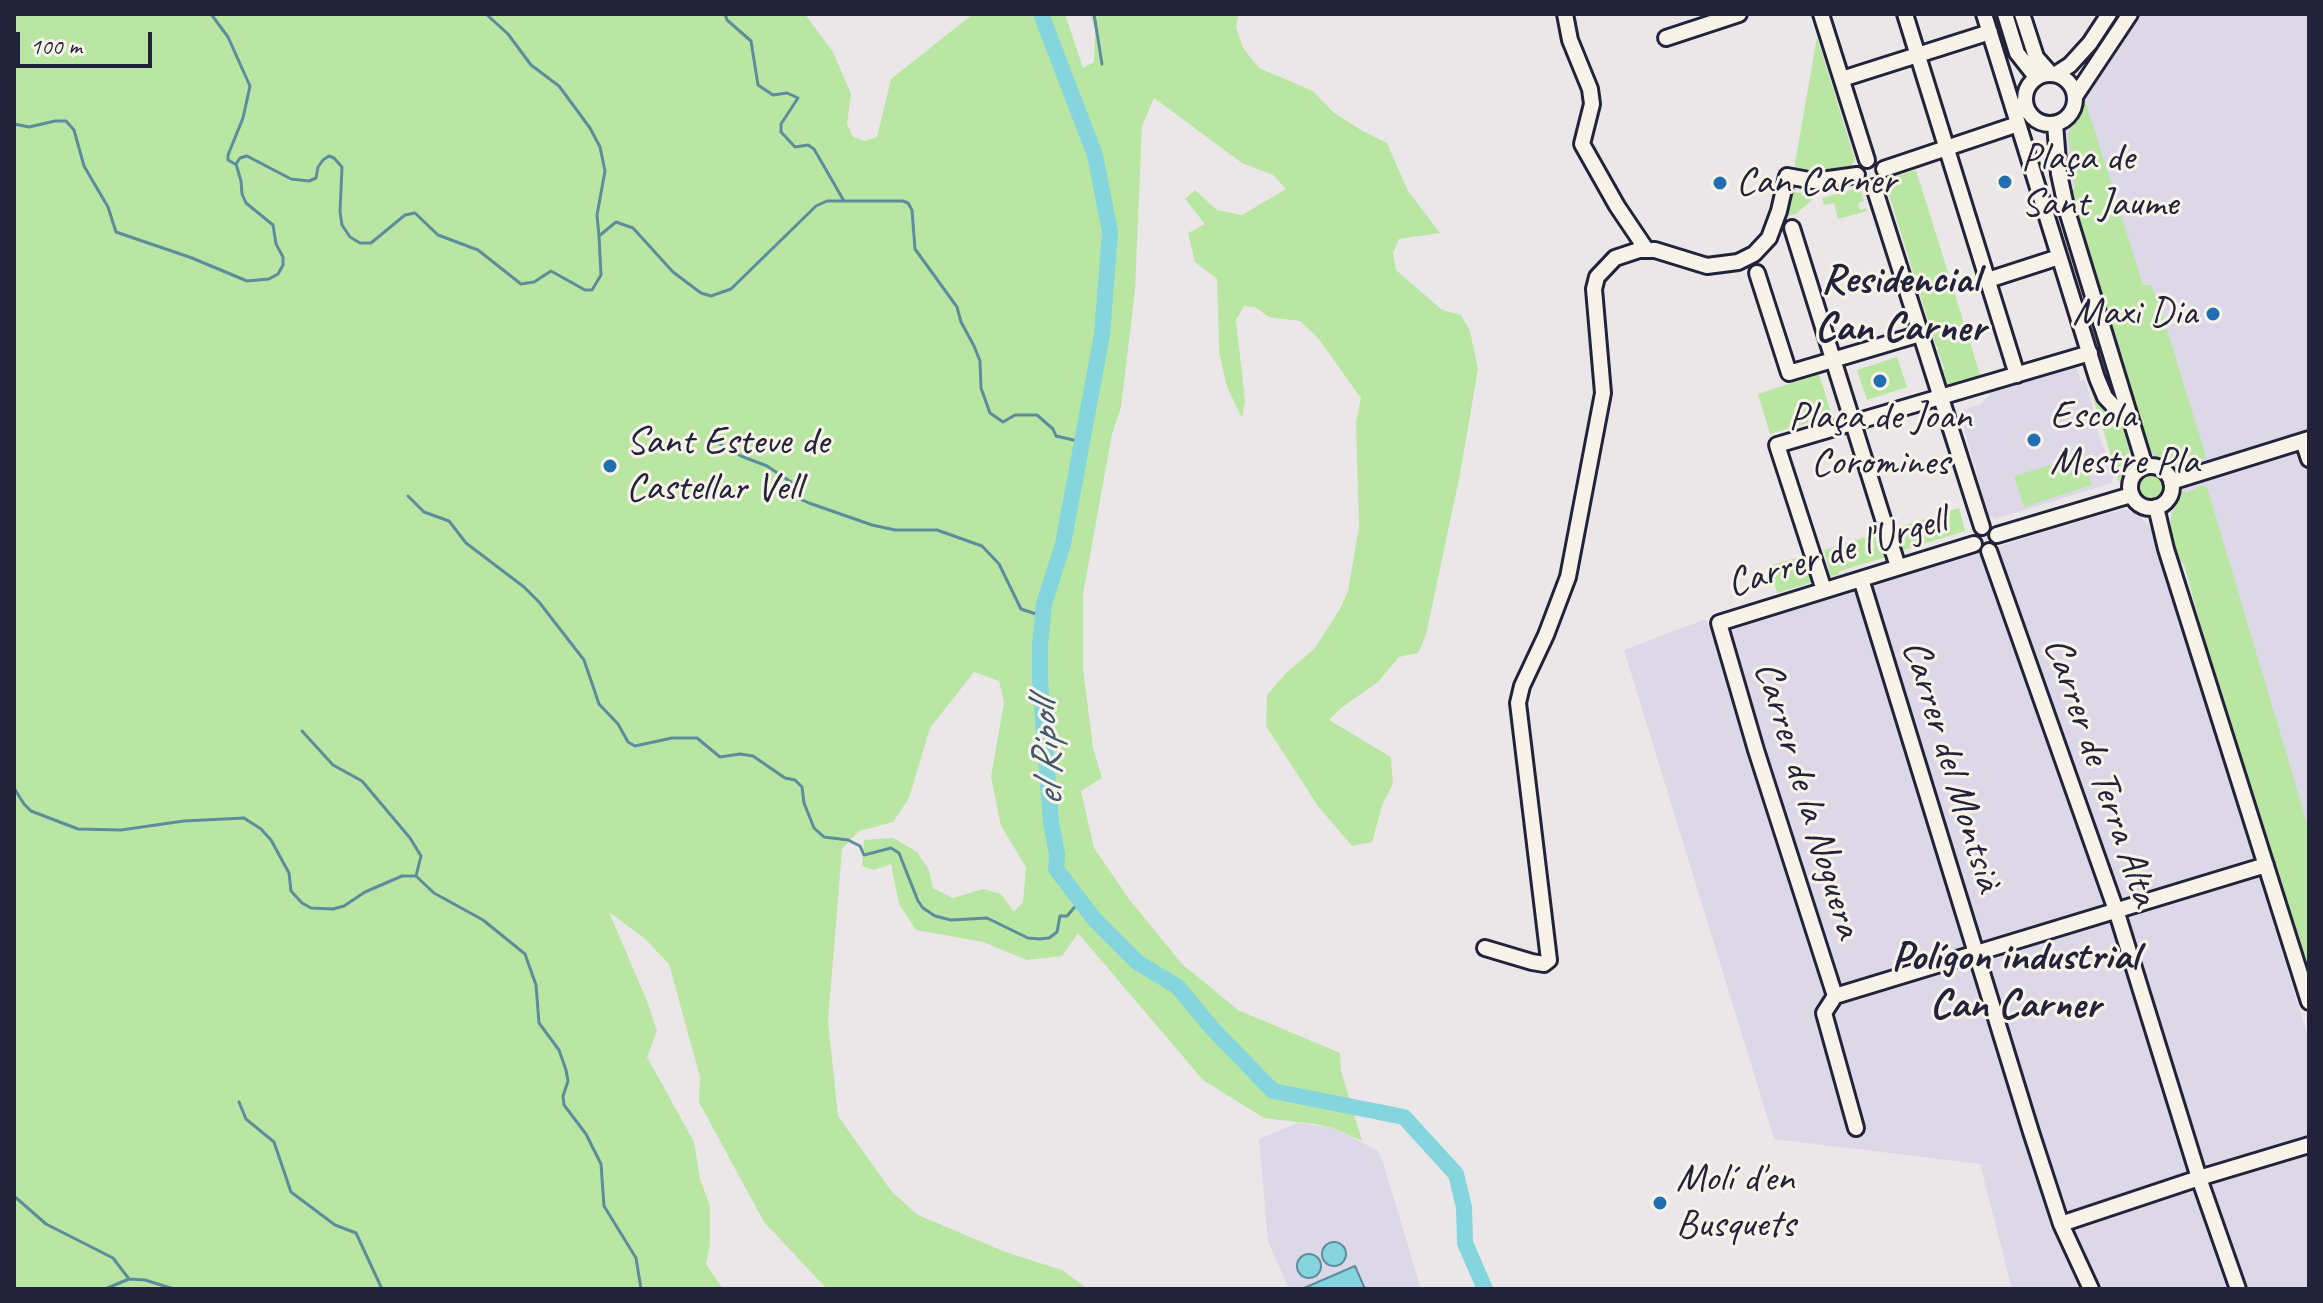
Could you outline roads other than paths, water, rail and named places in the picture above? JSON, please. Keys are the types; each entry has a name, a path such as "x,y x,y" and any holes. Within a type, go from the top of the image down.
{"street":[{"path":"1565,14 1570,40 1590,89 1592,104 1582,144 1646,249"},
{"path":"1666,38 1739,14"},
{"path":"1821,14 1867,160"},
{"path":"1905,14 2017,375"},
{"path":"1984,14 2105,397 2129,418"},
{"path":"2005,14 2017,53 2047,75 2068,80 2076,95"},
{"path":"2022,14 2036,57 2047,75"},
{"path":"2109,14 2090,43 2070,65 2026,89 2026,106 2035,119 2055,124 2067,118 2076,95 2130,14"},
{"path":"1842,79 1990,32"},
{"path":"1884,169 2018,124"},
{"path":"2055,124 2059,174 2067,211 2145,466"},
{"path":"1867,160 1876,160 1884,169 1882,182 1874,187 1861,183 1857,175 1858,168 1867,160"},
{"path":"1485,948 1532,962 1544,964 1549,960 1518,703 1522,686 1568,577 1603,393 1595,282 1604,267 1631,251 1646,249 1707,266 1738,262 1754,254 1769,238 1787,176 1814,181 1857,175"},
{"path":"1874,187 1982,527"},
{"path":"1792,228 1898,567"},
{"path":"1988,280 2059,257"},
{"path":"1757,273 1789,373 1920,334"},
{"path":"1824,590 1777,445 2090,353"},
{"path":"2171,482 2306,440 2309,459"},
{"path":"2145,466 2158,467 2171,482 2168,500 2156,507 2139,504 2131,495 2132,478 2145,466"},
{"name":"Carrer de l'Urgell","path":"1997,535 2131,495"},
{"path":"2156,507 2166,549 2309,1002"},
{"path":"1982,527 1990,527 1997,535 1997,544 1989,551 1979,550 1974,544 1974,535 1982,527"},
{"name":"Carrer de l'Urgell","path":"1719,623 1974,544"},
{"name":"Carrer de Terra Alta","path":"1989,551 2117,913 2199,1178 2238,1289"},
{"name":"Carrer del Montsià","path":"1861,579 1975,955 2061,1224 2091,1289"},
{"name":"Carrer de la Noguera","path":"1719,623 1835,996"},
{"path":"1856,1128 1824,1013 1835,996 2117,913 2266,865"},
{"path":"2061,1224 2309,1145"}],"water":[{"path":"1334,1242 1343,1245 1346,1254 1343,1263 1334,1266 1325,1263 1322,1254 1325,1245"},
{"path":"1309,1254 1320,1261 1321,1266 1314,1277 1309,1278 1298,1271 1297,1266 1304,1255"},
{"path":"1355,1266 1365,1289 1304,1289 1304,1288"}],"waterway":[{"path":"211,14 228,37 250,86 243,118 228,155 228,160 235,164"},
{"path":"486,14 508,34 531,65 559,86 600,147 605,171 597,215 599,236"},
{"path":"725,14 727,20 751,41 758,85 773,95 787,93 798,98 781,124 781,132 795,147 808,145 814,149 844,201"},
{"name":"el Ripoll","path":"1041,14 1095,155 1110,232 1102,335 1063,544 1044,604 1040,646 1040,680 1056,869 1094,919 1137,962 1178,987 1210,1026 1273,1091 1404,1117 1456,1174 1464,1207 1465,1243 1485,1289"},
{"path":"1094,14 1102,64"},
{"path":"14,124 29,127 66,121 74,130 84,166 108,207 116,232 247,281 269,279 278,274 283,265 273,225 246,203 242,194 236,164 240,158 247,156 291,179 309,181 316,178 323,160 329,156 334,158 342,167 342,225 350,237 360,243 371,243 405,215 415,213 438,235 478,250 521,284 534,282 551,271 585,290 592,290 601,275 599,236 616,222 633,228 673,272 701,293 711,296 731,289 816,206 827,201 903,201 912,210 915,249 957,307 974,346 980,361 981,388 990,413 1003,422 1015,415 1037,415 1053,429 1056,436 1082,442"},
{"path":"718,443 767,466 791,482 800,499 809,503 872,525 895,530 937,530 982,546 999,564 1021,609 1042,616"},
{"path":"408,496 424,512 449,521 466,543 539,602 584,660 599,704 618,724 628,742 635,746 672,738 697,738 720,757 753,756 802,787 804,803 814,828 824,837 848,840 860,846 864,855 891,848 899,853 918,901 935,916 951,920 987,918 1028,938 1040,939 1049,938 1057,932 1060,916 1067,916 1079,902"},
{"path":"302,731 333,765 362,781 410,838 421,856 416,876"},
{"path":"14,788 31,811 78,829 121,830 184,821 244,818 271,840 289,873 291,891 311,908 344,906 365,892 402,876 416,876"},
{"path":"416,876 434,893 483,920 525,954 536,985 539,1023 559,1050 566,1070 568,1081 563,1096 564,1105 586,1134 601,1164 604,1206 636,1258 641,1289"},
{"path":"239,1102 246,1119 274,1142 291,1192 335,1225 356,1233 382,1289"},
{"path":"14,1196 46,1224 113,1258 129,1279"},
{"path":"105,1289 129,1279 145,1280 174,1289"}],"place":[{"name":"Plaça de Sant Jaume","path":"2005,182"},
{"name":"Can Carner","path":"1720,183"},
{"name":"Maxi Dia","path":"2213,314"},
{"name":"Plaça de Joan Coromines","path":"1880,381"},
{"name":"Escola Mestre Pla","path":"2034,440"},
{"name":"Sant Esteve de Castellar Vell","path":"610,466"},
{"name":"Molí d'en Busquets","path":"1660,1203"}],"district":[{"name":"Residencial Can Carner","path":"1900,305"},
{"name":"Polígon industrial Can Carner","path":"2015,982"}]}
